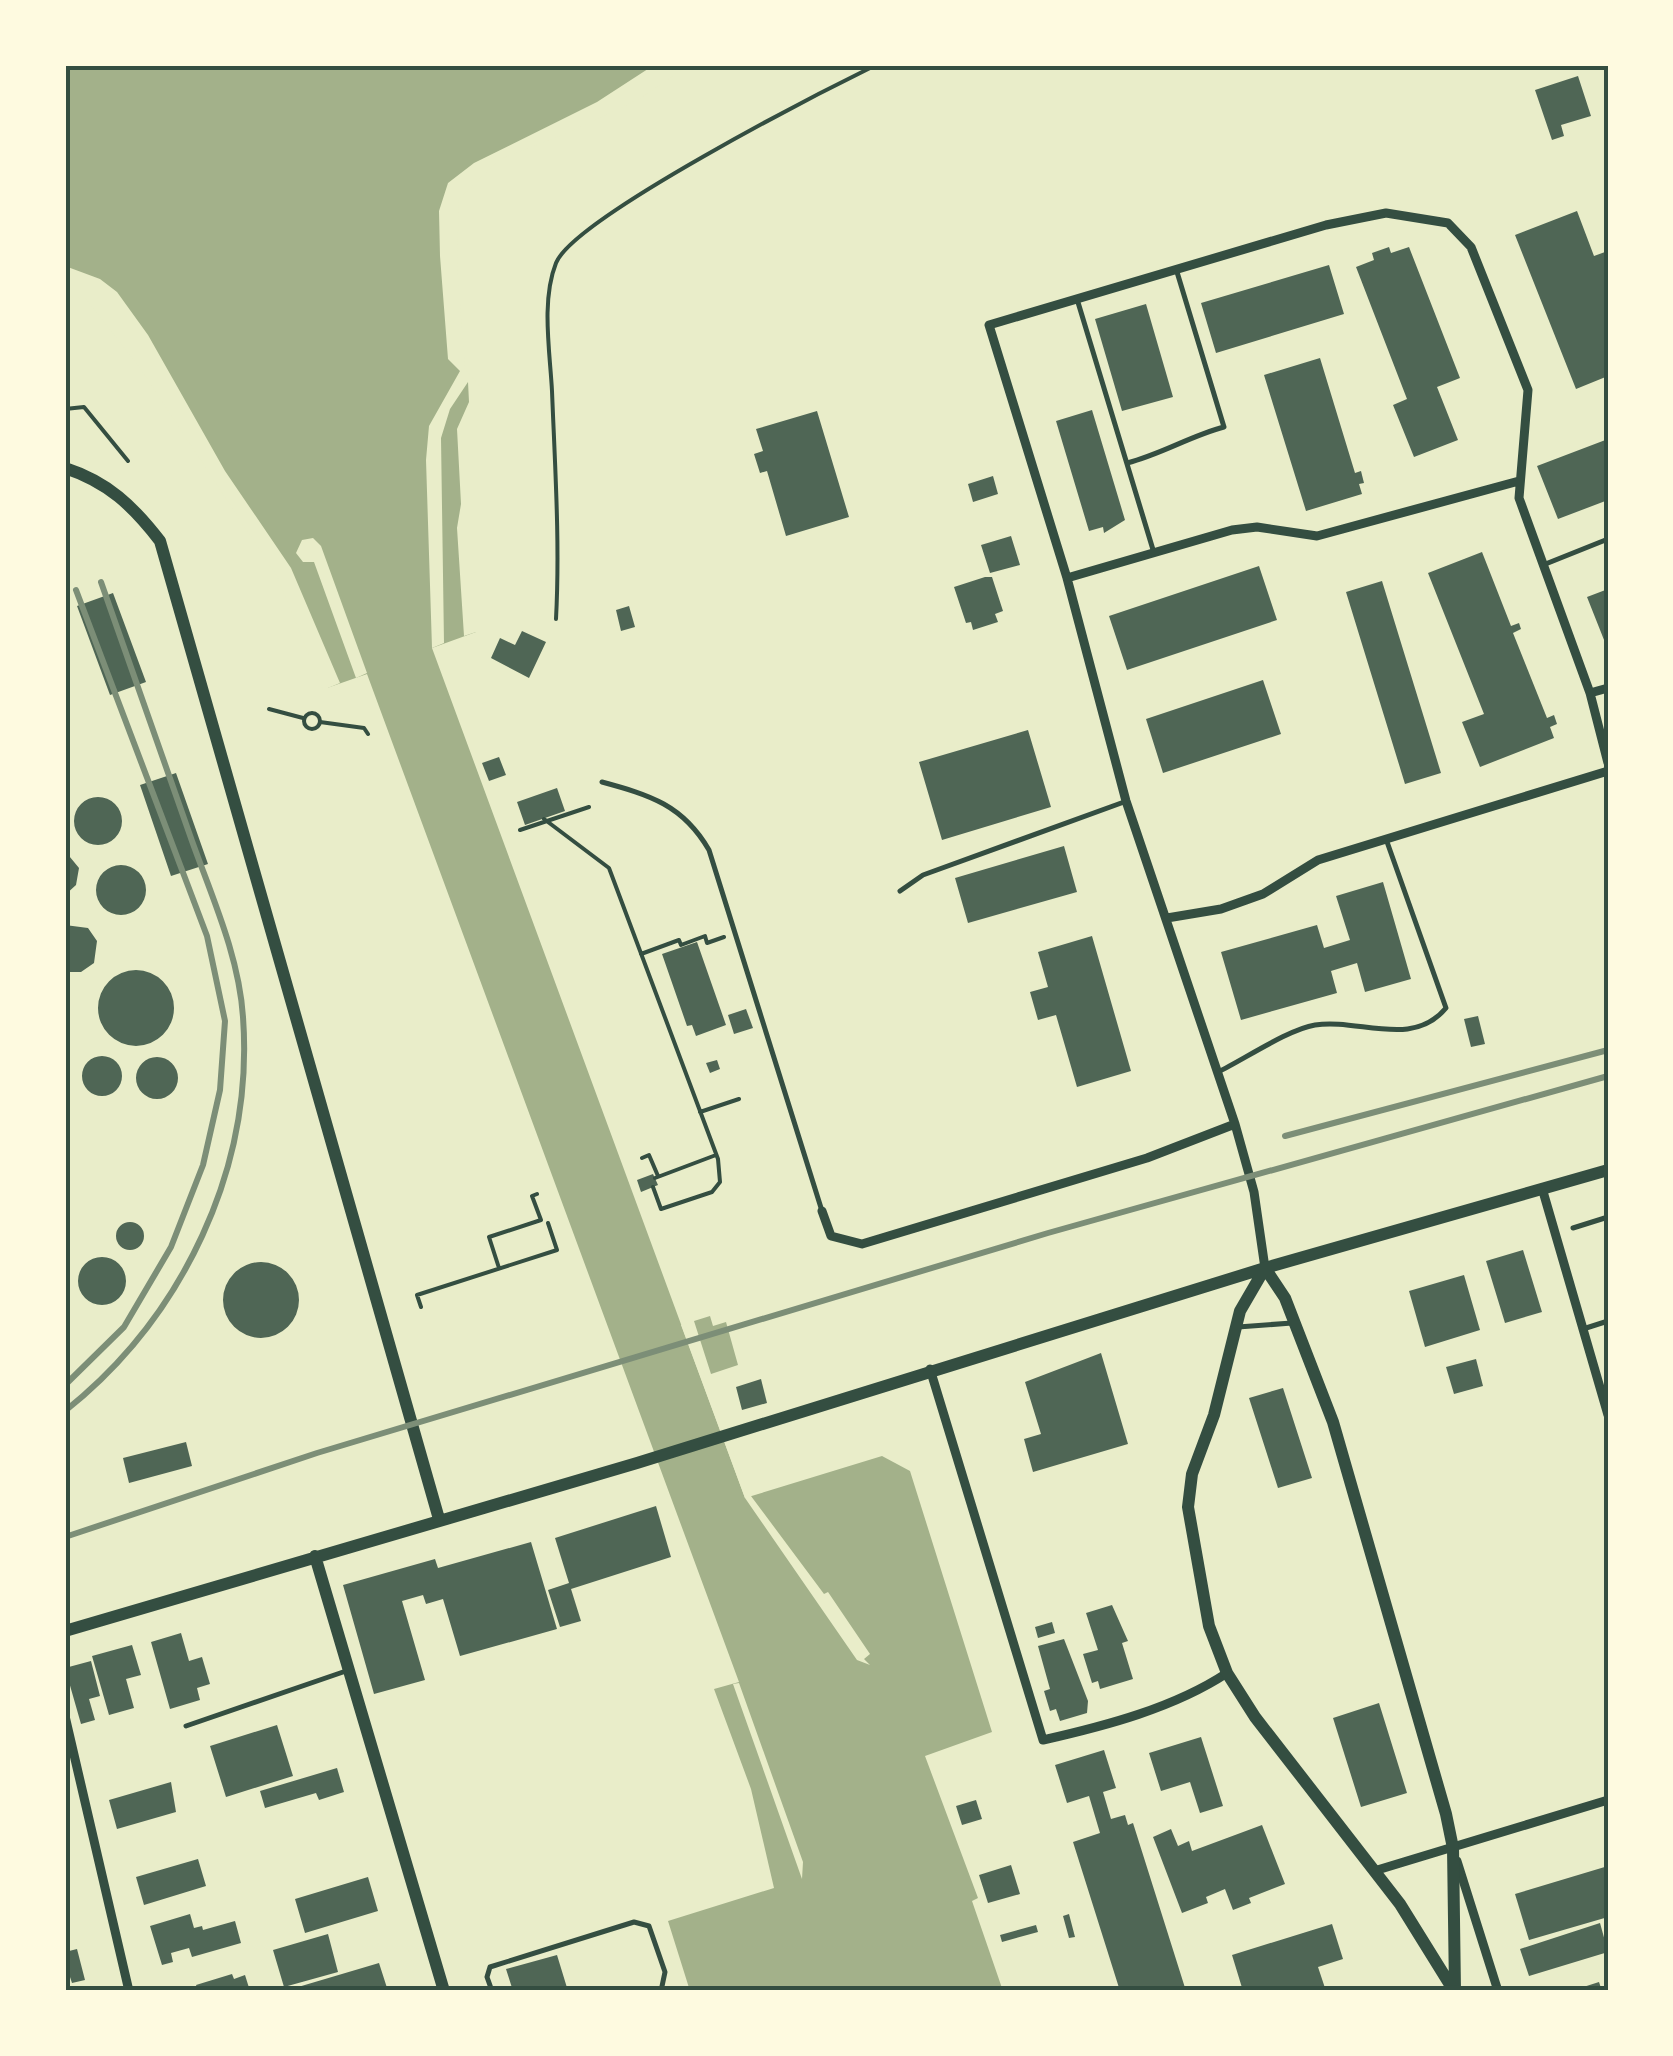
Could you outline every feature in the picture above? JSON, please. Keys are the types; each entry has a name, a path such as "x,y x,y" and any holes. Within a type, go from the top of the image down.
{"main road":[{"path":"65,468 90,476 131,504 160,541 440,1519"},
{"path":"65,1631 637,1463 1265,1268 1608,1170"},
{"path":"1265,1268 1295,1323 1333,1422 1454,1848 1454,1991"},
{"path":"1265,1268 1236,1327 1214,1414 1192,1474 1188,1507 1209,1626 1227,1673 1374,1872 1454,1991"},
{"path":"315,1556 444,1991"}],"street":[{"path":"1265,1268 1254,1192 1218,1072 1126,801 1067,578 989,325 1356,219 1386,214 1448,223 1471,247 1528,390 1519,498 1590,694 1608,763"},
{"path":"1067,578 1232,530 1258,528 1317,536 1519,481"},
{"path":"1590,694 1608,688"},
{"path":"1167,918 1235,904 1263,894 1318,860 1608,771"},
{"path":"822,1211 832,1236 862,1244 1147,1158 1234,1124"},
{"path":"1542,1188 1608,1415"},
{"path":"930,1369 1043,1740 1094,1728 1202,1690 1227,1673"},
{"path":"65,1716 128,1991"},
{"path":"1374,1872 1608,1800"},
{"path":"1454,1848 1498,1991"}],"lane":[{"path":"1127,463 1163,454 1196,434 1224,427 1176,270"},
{"path":"1077,299 1154,553"},
{"path":"1543,565 1608,539"},
{"path":"602,782 652,795 676,808 696,827 709,850 822,1211"},
{"path":"900,891 922,875 1126,801"},
{"path":"1218,1072 1313,1025 1396,1031 1434,1022 1446,1008 1386,839"},
{"path":"1573,1228 1608,1217"},
{"path":"1583,1329 1608,1321"},
{"path":"1236,1327 1295,1323"},
{"path":"186,1726 348,1670"},
{"path":"492,1991 487,1977 490,1968 634,1922 649,1926 666,1972 661,1991"}],"path":[{"path":"556,619 558,547 550,283 557,262 581,232 772,117 876,65"},
{"path":"65,409 84,407 128,461"},
{"path":"269,709 304,718 313,713 320,722 364,728 368,734"},
{"path":"304,718 310,730 320,722"},
{"path":"520,830 588,807"},
{"path":"544,821 609,868 722,1175 712,1192 661,1208 654,1187"},
{"path":"641,954 679,940 680,944 705,936 707,942 735,933"},
{"path":"700,1112 740,1099"},
{"path":"642,1158 649,1156 656,1177 716,1154"},
{"path":"499,1268 489,1237 541,1220 532,1196 537,1194"},
{"path":"421,1306 417,1294 557,1250 548,1223"}],"shaded area":[{"path":"65,65 684,65 497,155 454,197 460,371 478,390 471,431 476,632 432,648 745,1498 882,1456 910,1471 992,1732 925,1756 978,1898 972,1901 1003,1991 690,1991 668,1921 774,1888 751,1789 714,1689 739,1682 367,674 327,688 281,574 144,365 88,294 65,291"},
{"path":"710,1316 713,1326 726,1322 738,1365 711,1374 694,1321"}],"pier":[{"path":"654,65 689,65 639,99 568,133 500,159 459,199 457,263 465,369 483,390 476,432 476,632 464,636 457,528 461,504 457,429 469,402 468,382 450,409 441,438 444,643 432,648 426,460 429,426 460,371 448,359 440,256 439,211 448,183 474,163 597,102"},
{"path":"65,266 100,279 117,292 148,335 225,471 291,568 340,683 323,690 277,576 140,368 86,299 65,296"},
{"path":"313,538 321,546 367,673 356,678 314,562 303,562 296,553 302,540"},
{"path":"686,1323 748,1492 824,1594 828,1592 870,1654 864,1659 870,1665 857,1660 745,1498 681,1325"},
{"path":"610,1340 662,1484 658,1486 605,1342"},
{"path":"739,1683 803,1862 802,1879 733,1684"}],"building":[{"path":"1578,76 1591,116 1561,125 1564,136 1552,140 1535,90"},
{"path":"1577,211 1594,256 1605,252 1608,259 1608,376 1576,389 1515,235"},
{"path":"1389,247 1391,253 1409,247 1460,378 1437,387 1458,440 1414,457 1393,405 1407,399 1356,267 1374,260 1372,253"},
{"path":"1329,265 1344,314 1216,353 1201,303"},
{"path":"1146,304 1173,397 1122,411 1095,319"},
{"path":"1320,358 1355,473 1361,471 1364,483 1359,484 1362,494 1306,511 1264,375"},
{"path":"1092,410 1125,520 1104,533 1103,527 1089,531 1056,421"},
{"path":"817,411 849,517 786,536 767,471 760,473 754,454 763,451 756,429"},
{"path":"1608,439 1608,500 1558,519 1537,466"},
{"path":"993,476 998,494 973,502 968,484"},
{"path":"1011,536 1020,565 990,573 981,545"},
{"path":"1482,552 1511,626 1519,623 1521,629 1513,633 1547,718 1554,715 1557,724 1550,727 1554,738 1480,767 1462,722 1484,714 1428,573"},
{"path":"1259,566 1277,620 1127,670 1109,616"},
{"path":"992,577 1003,611 995,614 998,622 973,630 971,622 966,623 954,587"},
{"path":"1382,581 1441,773 1405,784 1346,592"},
{"path":"1608,589 1608,650 1587,597"},
{"path":"113,593 146,682 110,695 77,606"},
{"path":"629,606 635,627 621,631 616,610"},
{"path":"522,631 546,642 529,678 491,658 500,638 515,645"},
{"path":"1263,680 1281,734 1163,773 1146,719"},
{"path":"1028,730 1051,807 942,840 919,762"},
{"path":"499,757 506,775 489,781 482,763"},
{"path":"176,773 208,864 171,876 140,785"},
{"path":"557,788 565,811 525,825 517,802"},
{"path":"98,797 115,804 122,821 115,838 98,845 81,838 74,821 81,804"},
{"path":"1064,846 1077,892 968,923 955,878"},
{"path":"65,851 79,868 76,885 65,895"},
{"path":"111,866 131,866 145,880 145,900 131,914 111,914 97,900 97,880"},
{"path":"1383,882 1411,979 1365,992 1357,963 1331,971 1337,993 1241,1020 1221,952 1317,925 1324,948 1350,940 1336,896"},
{"path":"65,925 88,928 97,941 94,963 81,972 65,972"},
{"path":"1092,936 1131,1071 1077,1087 1056,1015 1038,1020 1030,992 1048,987 1038,952"},
{"path":"697,942 726,1025 696,1036 692,1025 687,1026 662,954"},
{"path":"136,970 163,981 174,1008 163,1035 136,1046 109,1035 98,1008 109,981"},
{"path":"746,1009 753,1028 734,1034 728,1015"},
{"path":"1478,1016 1485,1044 1471,1047 1464,1019"},
{"path":"102,1056 116,1062 122,1076 116,1090 102,1096 88,1090 82,1076 88,1062"},
{"path":"157,1057 172,1063 178,1078 172,1093 157,1099 142,1093 136,1078 142,1063"},
{"path":"717,1060 720,1069 710,1073 706,1063"},
{"path":"653,1174 658,1185 641,1192 637,1180"},
{"path":"130,1222 140,1226 144,1236 140,1246 130,1250 120,1246 116,1236 120,1226"},
{"path":"1523,1250 1542,1312 1505,1323 1486,1261"},
{"path":"102,1257 119,1264 126,1281 119,1298 102,1305 85,1298 78,1281 85,1264"},
{"path":"261,1262 288,1273 299,1300 288,1327 261,1338 234,1327 223,1300 234,1273"},
{"path":"1464,1275 1480,1330 1425,1347 1409,1291"},
{"path":"1101,1353 1128,1444 1033,1472 1024,1439 1041,1434 1025,1382"},
{"path":"1476,1359 1483,1386 1454,1394 1446,1367"},
{"path":"761,1379 767,1403 742,1410 736,1387"},
{"path":"1283,1388 1312,1478 1278,1488 1249,1398"},
{"path":"186,1442 192,1466 129,1483 123,1458"},
{"path":"656,1506 671,1557 571,1589 581,1621 560,1627 548,1590 569,1583 555,1538"},
{"path":"531,1542 557,1629 460,1656 443,1599 426,1604 423,1595 402,1601 425,1680 374,1694 343,1585 435,1559 438,1568"},
{"path":"1112,1605 1128,1641 1122,1643 1133,1679 1100,1689 1098,1681 1092,1683 1083,1654 1098,1650 1086,1613"},
{"path":"1052,1622 1055,1633 1038,1638 1035,1627"},
{"path":"181,1633 189,1661 202,1657 210,1684 197,1688 200,1700 170,1709 151,1642"},
{"path":"1064,1639 1088,1701 1087,1713 1060,1721 1056,1709 1050,1711 1044,1691 1050,1689 1038,1646"},
{"path":"132,1645 141,1675 126,1679 134,1708 109,1715 92,1656"},
{"path":"91,1661 100,1696 89,1699 95,1720 81,1724 65,1668"},
{"path":"1379,1703 1407,1793 1361,1807 1333,1718"},
{"path":"277,1725 293,1776 226,1797 210,1746"},
{"path":"1201,1737 1223,1806 1200,1813 1190,1782 1161,1791 1149,1753"},
{"path":"1104,1750 1116,1788 1103,1792 1111,1819 1125,1815 1128,1825 1133,1823 1186,1991 1120,1991 1073,1842 1100,1833 1089,1796 1067,1803 1055,1765"},
{"path":"337,1768 344,1792 319,1800 316,1793 265,1808 260,1791"},
{"path":"171,1782 176,1812 117,1829 109,1800"},
{"path":"976,1800 982,1819 962,1825 956,1806"},
{"path":"1262,1825 1285,1884 1249,1898 1251,1903 1233,1910 1225,1889 1206,1897 1208,1903 1182,1913 1153,1837 1171,1829 1178,1846 1189,1841 1192,1851"},
{"path":"198,1859 206,1886 144,1905 136,1877"},
{"path":"1011,1865 1020,1894 988,1903 979,1875"},
{"path":"1608,1866 1608,1917 1529,1940 1515,1894"},
{"path":"368,1877 378,1911 305,1933 295,1899"},
{"path":"190,1914 194,1928 202,1926 203,1930 235,1921 241,1943 192,1957 189,1948 171,1953 173,1962 162,1965 150,1926"},
{"path":"1069,1914 1075,1937 1069,1938 1063,1916"},
{"path":"1600,1923 1608,1952 1529,1976 1520,1949"},
{"path":"1332,1924 1343,1959 1318,1967 1326,1991 1243,1991 1232,1955"},
{"path":"1036,1925 1038,1932 1002,1942 1000,1935"},
{"path":"328,1934 338,1972 284,1987 273,1950"},
{"path":"77,1949 85,1980 72,1983 69,1974 65,1975 65,1952"},
{"path":"557,1955 568,1991 513,1991 506,1969"},
{"path":"379,1963 388,1991 288,1991 288,1990"},
{"path":"232,1974 234,1979 245,1975 250,1991 198,1991 196,1985"},
{"path":"1599,1982 1602,1991 1574,1991 1574,1990"}],"railway":[{"path":"65,1411 107,1373 144,1331 176,1285 223,1183 236,1129 243,1073 243,1017 230,949 101,582"},
{"path":"65,1385 124,1327 171,1247 203,1165 220,1090 225,1021 207,936 76,590"},
{"path":"1285,1136 1608,1050"},
{"path":"65,1537 317,1453 1048,1233 1608,1076"}]}
